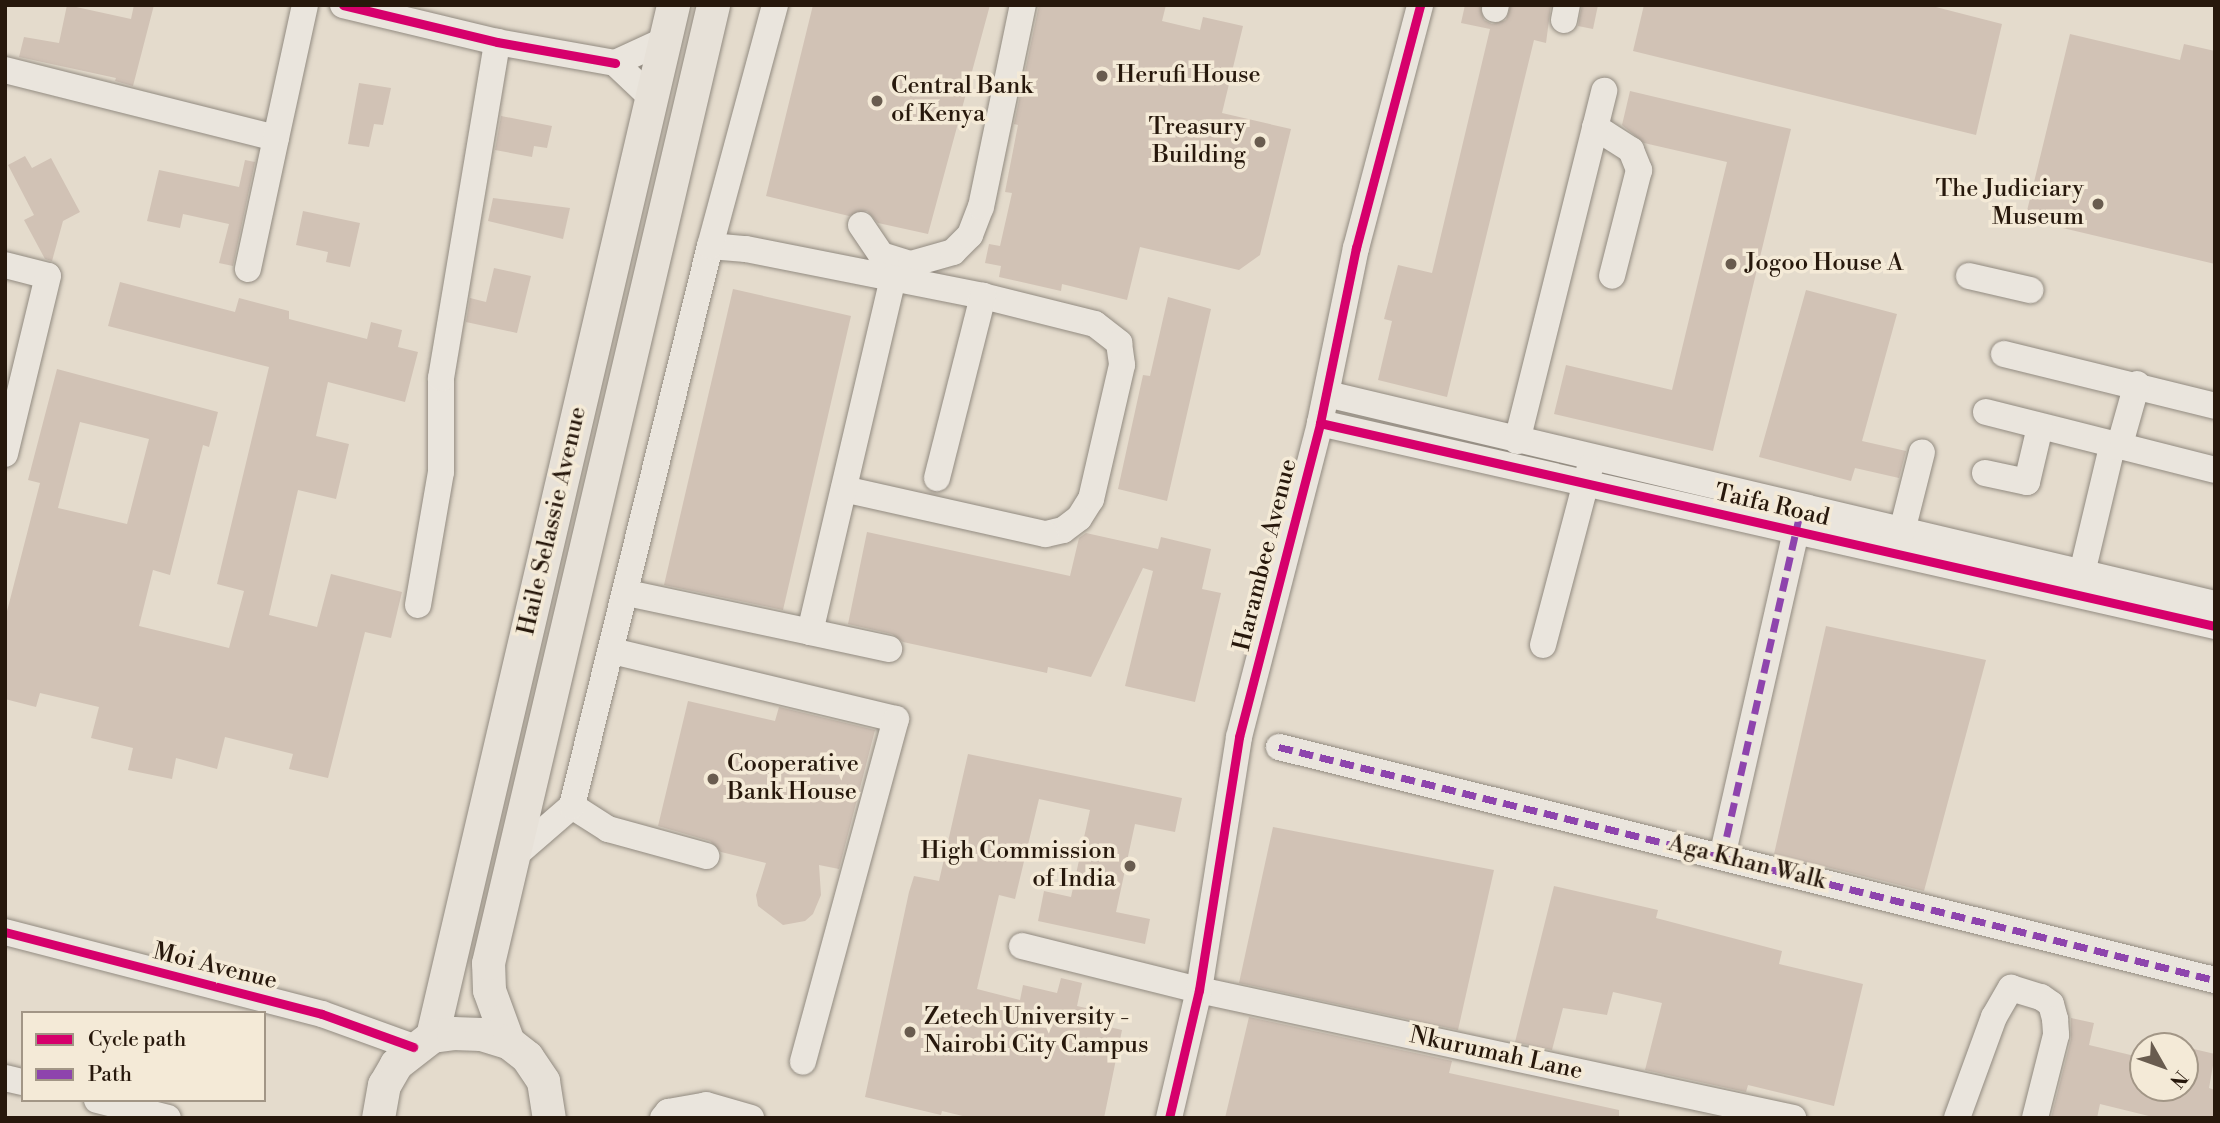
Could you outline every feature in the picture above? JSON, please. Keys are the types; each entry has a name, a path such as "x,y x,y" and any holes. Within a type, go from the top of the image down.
{"main road":[{"name":"Haile Selassie Avenue","path":"378,1118 384,1085 422,1042 653,99 673,5"},
{"name":"Haile Selassie Avenue","path":"549,1118 543,1082 527,1057 508,1042 489,990 488,963 713,5"},
{"path":"422,1042 481,1034 508,1042"}],"street":[{"path":"248,269 305,5"},
{"path":"343,5 414,13 497,42 615,63 653,99"},
{"path":"512,858 572,806 710,246 775,5"},
{"path":"862,225 881,255 911,264 953,252 970,236 981,207 1023,5"},
{"name":"Harambee Avenue","path":"1170,1118 1199,990 1239,737 1320,423 1356,248 1420,5"},
{"path":"615,63 665,40"},
{"path":"418,605 441,472 441,378 497,42"},
{"path":"5,70 276,138"},
{"path":"1517,441 1604,91"},
{"path":"1595,127 1631,150 1639,170 1612,276"},
{"path":"710,246 746,249 983,296 1095,324 1119,343 1122,365 1091,499 1079,518 1063,530 1045,534 844,489"},
{"path":"5,265 48,276 5,454"},
{"path":"1969,276 2030,290"},
{"path":"810,632 893,279"},
{"path":"937,478 983,296"},
{"path":"2004,354 2215,405"},
{"path":"2091,575 2120,445 2137,384"},
{"name":"Taifa Road","path":"1326,394 1517,441 1590,471"},
{"path":"1986,412 2215,470"},
{"name":"Taifa Road","path":"1320,423 1590,471 1798,520 2215,626"},
{"path":"1985,473 2038,484 2040,427"},
{"path":"1902,531 1922,452"},
{"path":"1543,645 1590,471"},
{"path":"1722,857 1798,520"},
{"name":"Taifa Road","path":"1798,520 1902,531 2215,604"},
{"path":"626,593 888,649"},
{"path":"612,651 896,719 803,1062"},
{"name":"Aga Khan Walk","path":"1279,747 2215,980"},
{"path":"572,806 608,829 706,856"},
{"name":"Moi Avenue","path":"5,932 422,1042"},
{"name":"Nkurumah Lane","path":"1022,946 1199,990 1793,1118"},
{"path":"1957,1118 2002,997 2011,988 2041,997 2051,1004 2055,1019 2056,1035 2035,1118"},
{"path":"105,1102 169,1118"},
{"path":"663,1118 668,1112 706,1105 751,1118"}],"building":[{"path":"67,5 131,19 134,5 154,5 133,86 115,81 116,78 19,57 24,37 59,43"},
{"name":"Central Bank of Kenya","path":"813,5 990,5 928,234 878,223 867,211 849,216 766,196"},
{"path":"1039,5 1166,5 1162,21 1200,30 1203,17 1243,26 1222,113 1291,129 1260,255 1239,270 1140,247 1127,300 1062,284 1061,291 999,277 1001,266 985,263 989,244 1000,246 1012,193 1005,192 1018,125 1014,124"},
{"path":"1465,5 1480,5 1484,20 1492,24 1506,20 1511,5 1551,5 1546,43 1534,40 1447,397 1378,380 1392,321 1384,319 1398,265 1432,273 1490,29 1461,23"},
{"path":"1582,5 1598,5 1593,29 1578,26"},
{"path":"1644,5 1928,5 2002,24 1976,135 1633,51"},
{"path":"2070,34 2180,60 2184,44 2215,51 2215,264 2025,219"},
{"path":"359,83 391,88 383,125 374,124 369,147 348,144"},
{"name":"Jogoo House A","path":"1630,91 1791,129 1713,451 1554,414 1566,365 1672,390 1727,162 1644,143 1622,125"},
{"path":"501,116 552,126 547,148 534,146 532,157 495,150"},
{"path":"25,156 32,168 51,158 80,212 63,221 52,261 45,259 24,220 34,215 8,165"},
{"path":"245,160 255,162 233,266 219,263 229,224 183,214 180,228 147,221 159,170 239,187"},
{"path":"493,198 570,208 563,239 488,221"},
{"path":"303,211 360,223 350,267 326,262 328,252 296,245"},
{"path":"494,268 531,276 517,333 466,322 470,298 486,302"},
{"path":"120,282 235,312 239,298 289,311 289,319 367,339 371,322 402,330 398,347 418,352 405,402 328,382 316,436 349,444 336,499 298,490 269,615 317,627 331,574 402,592 391,638 365,632 328,778 289,769 293,754 225,737 217,769 176,758 172,779 128,770 133,748 91,738 99,707 40,693 36,707 5,699 5,619 40,483 28,480 57,369 218,412 209,447 203,445 170,575 153,570 139,626 229,648 244,591 217,584 269,367 108,326","holes":["80,422 149,439 127,524 58,508"]},
{"path":"733,289 851,316 783,610 664,585"},
{"path":"1806,290 1897,314 1862,441 1906,451 1899,478 1855,468 1851,481 1759,457"},
{"path":"1168,297 1211,309 1167,501 1118,489 1143,375 1150,376"},
{"path":"867,532 1070,576 1079,538 1086,533 1158,549 1161,537 1211,549 1202,589 1221,593 1195,702 1125,686 1153,571 1143,568 1091,677 1048,667 1047,673 903,642 892,634 848,624"},
{"path":"1826,626 1986,660 1924,891 1774,854"},
{"path":"688,701 775,721 779,707 875,730 839,869 819,865 821,895 813,914 805,921 783,925 758,906 756,895 766,863 721,852 710,841 658,826"},
{"path":"968,754 1182,798 1175,832 1135,824 1116,912 1150,919 1145,944 1038,921 1044,891 1071,897 1090,810 1039,799 1015,899 999,895 977,989 1020,1000 1023,985 1057,993 1061,978 1082,983 1077,1006 1104,1012 1101,1025 1122,1030 1104,1118 971,1118 942,1111 941,1115 865,1097 909,892 914,876 939,881"},
{"path":"1273,827 1494,870 1458,1030 1239,983"},
{"path":"1554,886 1658,910 1656,918 1782,951 1779,964 1863,984 1834,1106 1748,1085 1746,1092 1645,1070 1662,1003 1613,992 1607,1015 1563,1008 1552,1050 1515,1042"},
{"path":"1249,1017 1452,1061 1449,1073 1619,1110 1619,1118 1225,1118"},
{"path":"2071,1018 2094,1023 2089,1045 2129,1055 2129,1102 2199,1102 2199,1050 2215,1054 2209,1088 2215,1090 2215,1118 2157,1118 2100,1104 2097,1118 2051,1118 2071,1039"}],"marked path":[{"path":"1722,857 1801,508"},
{"path":"1279,747 2215,980"}],"cycle path":[{"path":"343,5 497,42 615,63"},
{"path":"1169,1118 1199,990 1239,737 1320,423 1356,248 1420,5"},
{"path":"1320,423 2215,626"},
{"path":"5,932 322,1014 413,1047"}],"place":[{"name":"Herufi House","path":"1102,76"},
{"name":"Central Bank of Kenya","path":"877,101"},
{"name":"Treasury Building","path":"1260,142"},
{"name":"The Judiciary Museum","path":"2098,204"},
{"name":"Jogoo House A","path":"1731,264"},
{"name":"Cooperative Bank House","path":"713,779"},
{"name":"High Commission of India","path":"1130,866"},
{"name":"Zetech University - Nairobi City Campus","path":"910,1032"}]}
